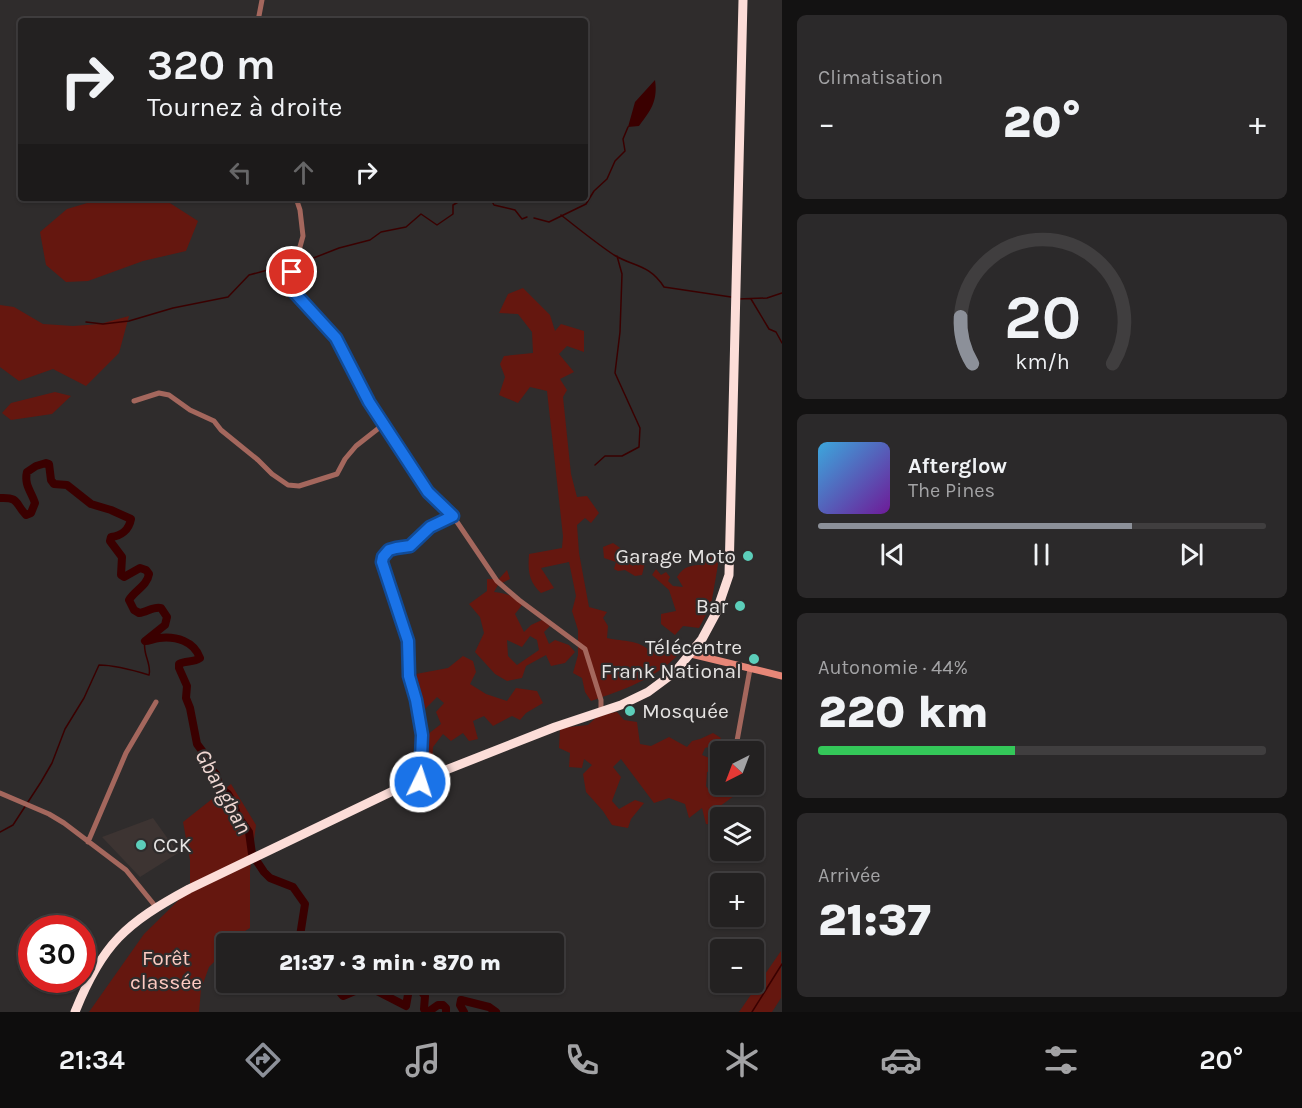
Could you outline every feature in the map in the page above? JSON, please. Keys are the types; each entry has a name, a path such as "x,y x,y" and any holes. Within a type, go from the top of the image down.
{"highway":[{"path":"75,1012 90,974 110,946 138,918 156,906 395,790 555,727 621,705 648,692 675,672 691,654 712,622 729,575 743,0"}],"street":[{"path":"259,18 262,0"},
{"path":"297,201 303,236 292,272 291,284 294,292 336,338 364,393 428,492 453,516 497,581 585,649 601,700 601,712"},
{"path":"134,401 159,393 169,394 190,410 214,421 221,430 288,485 299,486 337,474 345,459 356,446 384,424"},
{"path":"420,782 422,735 409,676 408,641 382,562 389,550 410,546 430,527 453,516"},
{"path":"691,654 782,676"},
{"path":"737,741 750,669"},
{"path":"88,842 126,753 156,702"},
{"path":"0,793 49,814 88,842 126,870 156,906"}],"shaded area":[{"path":"655,80 654,100 650,110 639,126 628,127 635,102"},
{"name":"CCK","path":"153,818 178,853 140,877 102,837"}],"green space":[{"path":"94,201 167,201 198,221 186,251 143,261 88,281 66,282 46,265 40,232 67,209"},
{"path":"523,288 550,315 555,331 561,324 584,331 584,352 567,346 559,354 574,372 560,379 567,390 563,397 571,474 577,497 587,496 599,513 591,523 585,518 577,525 579,553 589,607 607,612 603,618 608,626 607,638 636,643 651,652 669,646 679,654 649,677 591,701 585,692 582,678 573,673 578,655 578,630 572,611 576,596 569,562 541,568 554,588 541,593 531,580 529,570 529,554 562,548 563,536 547,391 530,387 518,403 499,395 505,377 500,364 504,356 533,353 532,332 518,314 499,313 508,294"},
{"path":"0,305 14,307 43,324 73,326 100,324 129,316 119,353 86,386 53,369 19,381 0,367"},
{"path":"55,392 71,396 52,414 11,420 2,413 11,403"},
{"path":"613,543 629,554 626,562 633,566 640,559 645,563 642,575 635,576 625,570 618,571 614,569 616,562 604,558 603,547"},
{"path":"711,554 719,559 711,605 699,628 683,626 675,635 661,624 661,614 676,611 669,590 652,575 656,569 661,575 666,572 670,577 668,581 673,586 683,587 677,577 682,570 695,565 703,565"},
{"path":"507,570 510,579 498,585 494,592 517,599 522,605 515,614 524,632 531,625 544,619 550,626 544,632 549,644 555,640 569,645 575,652 565,663 551,666 546,655 526,666 522,678 507,681 495,674 475,652 484,633 480,617 469,604 487,591 487,579 499,579","holes":["530,636 537,640 539,650 517,665 508,656 507,640 522,647"]},
{"path":"463,656 473,661 476,672 470,684 486,694 507,701 516,688 537,691 543,703 526,713 520,720 512,716 493,726 484,716 473,721 478,739 469,741 463,733 451,741 443,734 433,747 432,765 426,765 427,735 441,724 436,712 444,703 437,697 425,709 416,674 448,668"},
{"path":"617,712 624,720 637,722 640,744 651,746 669,737 687,747 692,741 713,733 721,738 719,741 710,741 710,747 705,748 702,755 710,758 710,771 707,772 706,786 710,795 734,796 719,807 710,807 710,824 706,824 702,808 689,818 685,804 669,798 654,803 621,759 613,767 621,777 612,801 619,809 635,800 644,803 631,819 628,828 612,825 586,792 583,774 592,765 584,759 582,768 569,767 570,753 559,748 560,728 588,725 599,715"},
{"name":"Forêt classée","path":"231,784 256,825 250,871 250,928 242,933 216,933 216,960 209,967 201,989 199,1012 89,1012 144,934 190,889 190,860 183,822"},
{"path":"781,951 781,998 772,1012 739,1012 752,993 764,993 764,976"}],"waterway":[{"path":"588,201 594,191 607,179 615,161 625,151 623,139 628,127"},
{"path":"300,257 311,259 339,248 370,240 381,232 406,227 421,214 437,225 453,214 453,205 460,201"},
{"path":"492,201 494,205 515,210 522,219 527,217"},
{"path":"534,218 549,222 588,201"},
{"path":"561,215 614,255 653,274 664,287 731,297"},
{"path":"595,465 605,456 622,456 639,447 640,428 615,373 620,332 622,274 617,256"},
{"path":"86,322 103,324 129,321 173,308 228,297 249,275 275,268 295,257"},
{"path":"738,299 767,298 782,293"},
{"path":"751,299 769,329 776,332 782,343"},
{"name":"Gbangban","path":"0,498 14,500 26,515 31,513 35,503 27,484 27,472 46,463 49,464 51,480 54,484 67,485 91,504 131,519 126,529 121,534 111,537 110,541 122,557 121,575 124,577 140,568 149,574 146,582 129,600 134,610 139,613 161,608 167,617 165,625 145,641 159,638 178,639 189,644 197,652 200,658 179,664 187,686 186,698 197,744 203,752 204,762 216,774 220,788 228,794 237,815 249,832 252,854 264,872 270,878 293,887 305,904 300,933"},
{"path":"0,832 13,825 41,782 52,763 65,729 84,698 99,665 149,675 145,642"},
{"path":"752,1012 782,964"},
{"name":"Gbangban","path":"340,993 343,996 350,993"},
{"name":"Gbangban","path":"381,993 406,1006 408,993"},
{"name":"Gbangban","path":"423,993 426,1012"},
{"name":"Gbangban","path":"464,1012 460,1005 461,1000 489,1007 496,1012"},
{"name":"Gbangban","path":"428,1012 438,1005 443,1005 446,1012"}],"place":[{"name":"Garage Moto","path":"748,556"},
{"name":"Bar","path":"740,606"},
{"name":"Télécentre Frank National","path":"754,659"},
{"name":"Mosquée","path":"630,711"},
{"name":"CCK","path":"141,845"}],"route":[{"path":"292,272 291,284 294,292 336,338 369,402 428,492 453,516 430,527 410,546 389,550 382,562 408,641 409,676 422,735 420,782"}]}
